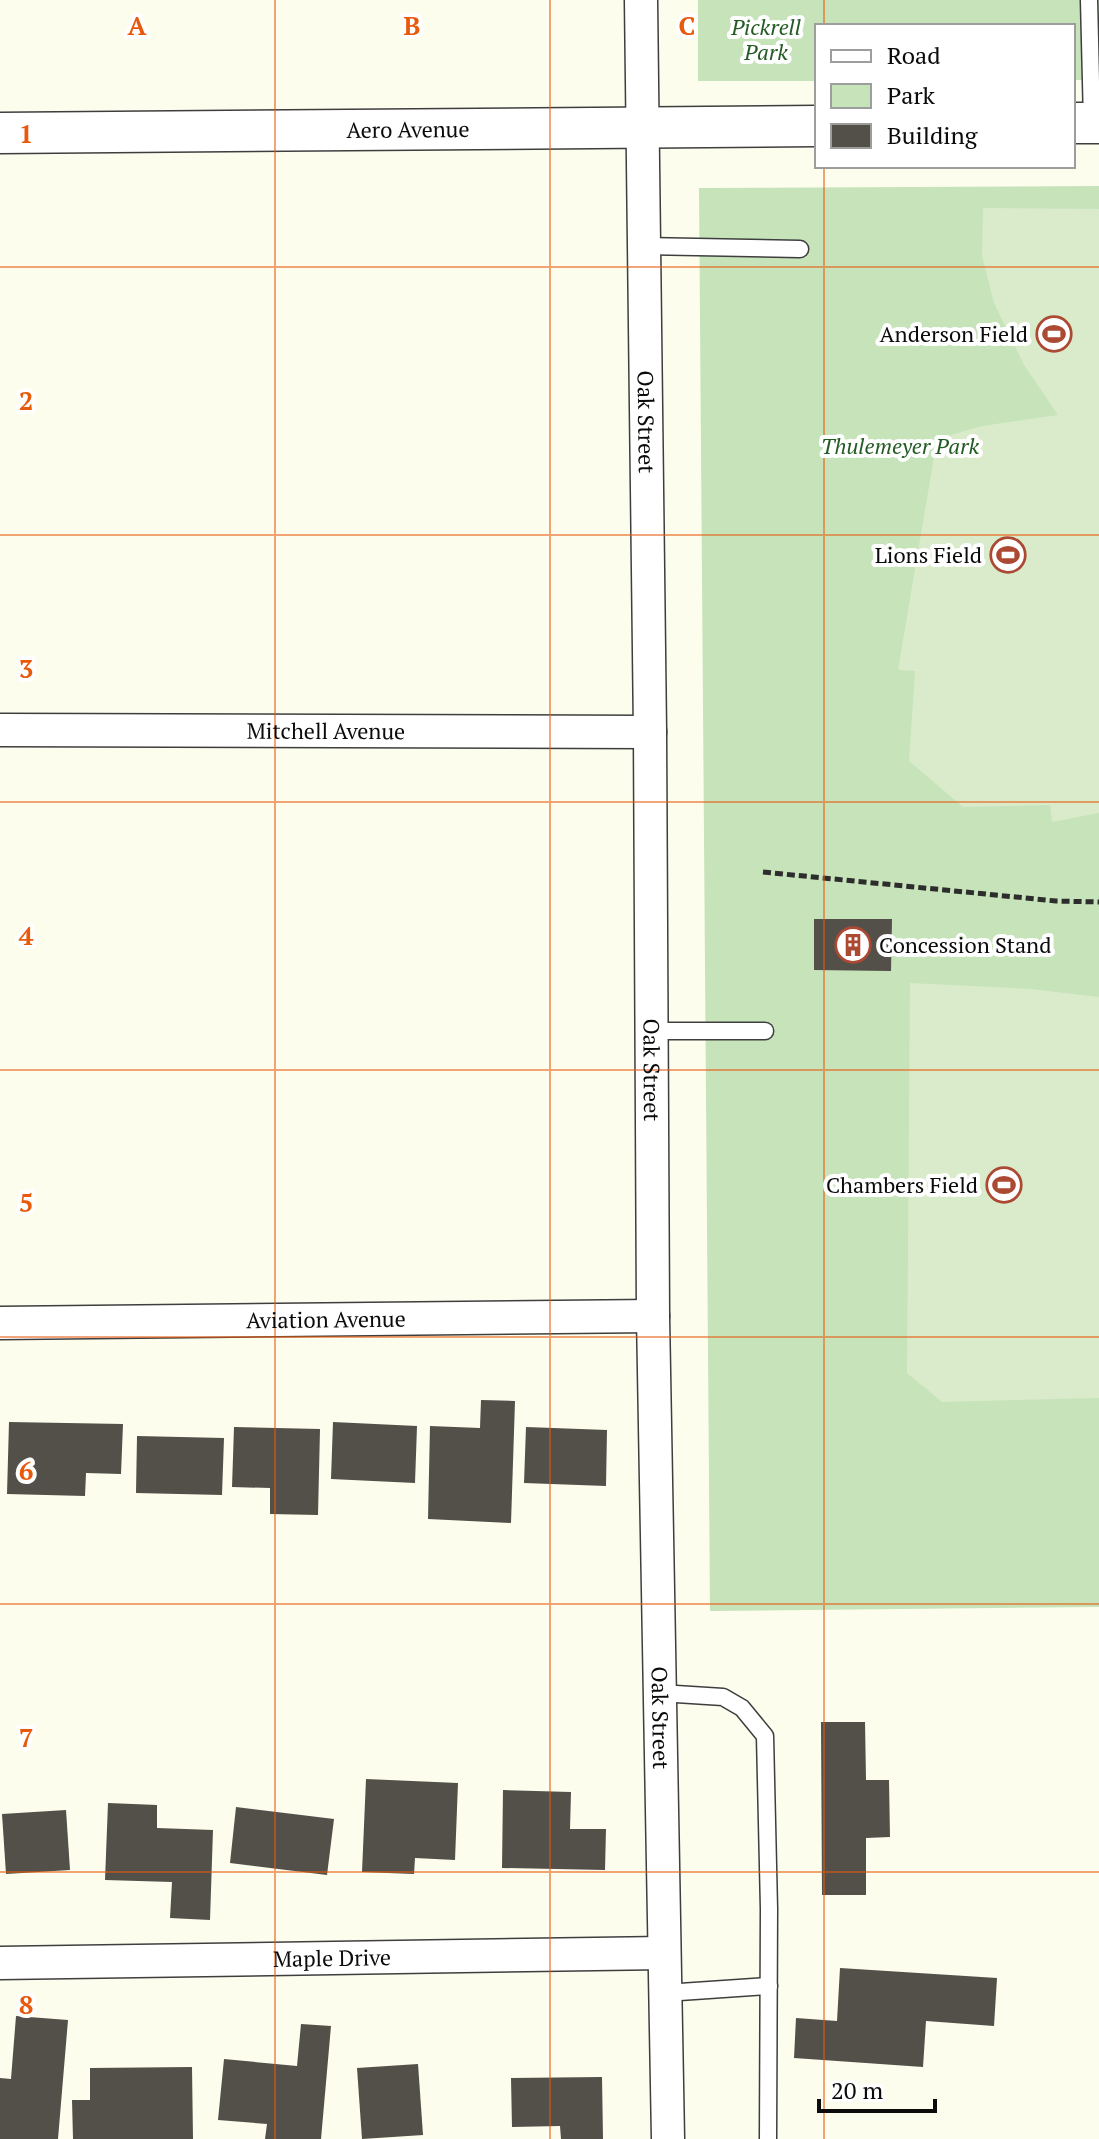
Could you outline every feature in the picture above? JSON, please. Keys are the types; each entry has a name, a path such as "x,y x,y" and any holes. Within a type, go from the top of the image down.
{"street":[{"name":"Oak Street","path":"641,0 653,1316 668,2139"},
{"name":"Aero Avenue","path":"0,133 815,126"},
{"name":"Mitchell Avenue","path":"0,730 650,732"},
{"name":"Aviation Avenue","path":"0,1323 653,1316"},
{"name":"Maple Drive","path":"0,1963 664,1953"}],"lane":[{"path":"1088,123 1089,0"},
{"path":"643,246 800,249"},
{"path":"652,1031 765,1031"},
{"path":"660,1693 723,1697 742,1708 765,1736 768,2139"},
{"path":"665,1993 769,1986"}],"path":[{"path":"763,872 1056,901 1099,902"}],"green space":[{"name":"Pickrell Park","path":"698,0 1099,0 1099,80 1075,80 1075,24 815,24 815,81 698,81"},
{"name":"Thulemeyer Park","path":"1099,186 1099,1607 710,1611 699,188"},
{"name":"Lions Field","path":"983,208 1099,209 1099,813 1052,822 1050,805 963,807 909,761 915,671 898,670 937,439 982,426 1058,415 1024,365 994,303 982,256"},
{"name":"Chambers Field","path":"910,983 1031,989 1099,997 1099,1398 942,1402 907,1373"}],"building":[{"name":"Concession Stand","path":"814,919 892,919 891,971 814,970"},
{"path":"481,1400 515,1401 511,1523 428,1519 430,1426 480,1428"},
{"path":"9,1422 123,1424 121,1474 86,1473 85,1496 7,1494"},
{"path":"333,1422 417,1426 415,1483 331,1479"},
{"path":"234,1427 320,1429 318,1515 270,1514 270,1488 232,1487"},
{"path":"526,1427 607,1430 606,1486 524,1483"},
{"path":"137,1436 224,1438 222,1495 136,1493"},
{"path":"821,1722 865,1722 866,1780 889,1780 890,1837 866,1838 866,1895 822,1895"},
{"path":"366,1779 458,1783 455,1860 415,1858 414,1874 362,1872"},
{"path":"503,1790 571,1792 570,1829 606,1829 605,1870 502,1868"},
{"path":"108,1803 157,1805 157,1828 213,1830 210,1920 170,1918 172,1882 105,1880"},
{"path":"236,1807 334,1819 327,1875 230,1863"},
{"path":"66,1810 70,1870 6,1874 2,1814"},
{"path":"840,1968 997,1978 994,2026 926,2021 923,2067 794,2058 796,2018 837,2021"},
{"path":"16,2016 68,2020 58,2139 0,2139 0,2078 11,2079"},
{"path":"301,2024 331,2026 321,2139 265,2139 267,2124 218,2120 224,2059 297,2066"},
{"path":"418,2064 423,2135 362,2139 357,2068"},
{"path":"192,2067 193,2139 73,2139 72,2100 90,2100 90,2068"},
{"path":"602,2077 603,2139 561,2139 560,2126 512,2127 511,2078"}],"place":[{"name":"Anderson Field","path":"1054,334"},
{"name":"Lions Field","path":"1008,555"},
{"name":"Concession Stand","path":"853,945"},
{"name":"Chambers Field","path":"1004,1185"}]}
